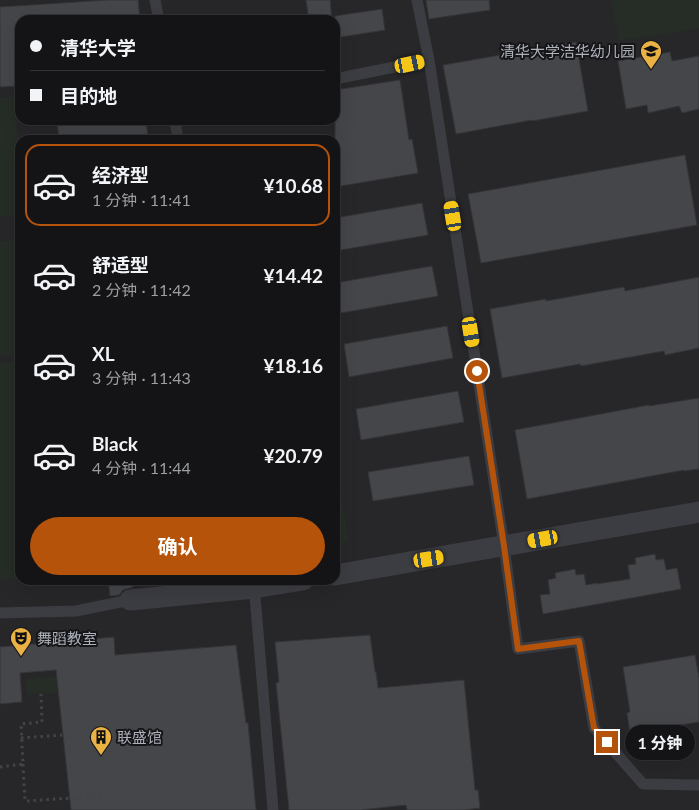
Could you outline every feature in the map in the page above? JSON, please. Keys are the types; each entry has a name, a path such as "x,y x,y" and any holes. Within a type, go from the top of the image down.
{"street":[{"path":"340,574 699,512"},
{"path":"130,600 246,585"}],"lane":[{"path":"155,0 158,15"},
{"path":"417,0 429,60 504,546 518,649 579,641 594,728 643,784 699,785"},
{"path":"340,78 429,60"},
{"path":"254,585 273,810"},
{"path":"0,613 76,611 130,600"}],"path":[{"path":"41,694 42,722 20,724 25,801 105,796"},
{"path":"21,738 62,736"},
{"path":"0,767 23,764"}],"shaded area":[{"path":"0,0 699,0 699,810 0,810"},
{"path":"611,0 699,0 699,28 619,41"},
{"path":"15,96 15,125 17,125 18,135 15,135 15,216 0,217 0,98"},
{"path":"15,240 15,355 0,356 0,241"},
{"path":"15,362 15,579 0,580 0,363"},
{"path":"340,488 349,541 340,542"},
{"path":"77,674 79,691 27,695 26,679"}],"building":[{"path":"108,0 138,0 140,15 15,15 15,86 0,87 0,7"},
{"path":"306,0 330,0 332,15 308,15"},
{"path":"426,0 489,0 490,10 429,19"},
{"path":"382,9 385,30 340,37 340,15"},
{"path":"576,42 588,111 456,134 443,65"},
{"path":"670,52 672,61 699,56 699,109 682,113 679,106 648,113 647,105 626,109 618,61"},
{"path":"400,80 409,140 412,139 418,173 340,186 340,135 335,135 335,125 340,125 340,89"},
{"path":"58,125 147,125 148,135 58,135"},
{"path":"685,155 697,225 481,263 468,194"},
{"path":"422,203 428,235 340,250 340,217"},
{"path":"432,266 438,296 340,313 340,282"},
{"path":"699,277 699,348 665,355 664,351 502,378 490,309 624,287 625,291"},
{"path":"447,326 453,358 349,377 344,344"},
{"path":"458,391 464,422 361,440 356,409"},
{"path":"699,398 699,469 684,470 527,499 515,430 649,405"},
{"path":"469,456 474,485 373,501 368,472"},
{"path":"655,554 656,560 664,559 666,570 677,568 681,589 543,614 540,595 550,594 548,580 556,578 555,573 575,569 576,575 584,574 586,585 630,579 628,565 636,564 635,558"},
{"path":"109,585 133,585 133,587 123,590 119,595 110,596"},
{"path":"370,635 378,688 464,680 475,790 478,790 480,808 463,810 407,810 406,805 361,810 289,810 276,683 279,682 275,642"},
{"path":"114,637 115,655 236,645 246,723 248,723 256,810 71,810 56,670 20,673 22,702 0,704 0,647"},
{"path":"695,655 699,678 699,722 630,733 627,713 630,712 623,667"}],"place":[{"name":"清华大学洁华幼儿园","path":"651,70"},
{"name":"舞蹈教室","path":"21,657"},
{"name":"联盛馆","path":"101,756"}],"route":[{"path":"477,371 518,649 579,641 594,728 607,742"}]}
